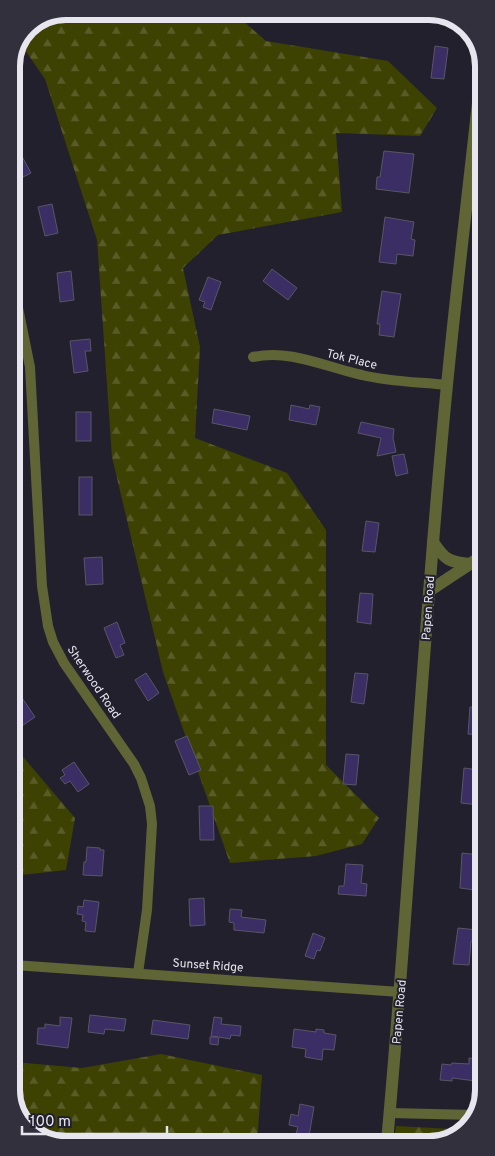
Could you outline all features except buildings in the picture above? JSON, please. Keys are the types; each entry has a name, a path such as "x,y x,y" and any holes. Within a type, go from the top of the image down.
{"street":[{"name":"Papen Road","path":"388,1136 433,542 447,385 475,130"},
{"name":"Sherwood Road","path":"20,333 30,367 42,586 48,626 53,642 64,662 134,764 141,778 150,806 152,824 147,910 138,973"},
{"name":"Tok Place","path":"253,357 268,354 287,355 362,376 447,385"},
{"path":"433,542 444,557 458,563 470,564"},
{"path":"429,591 475,561"},
{"name":"Sunset Ridge","path":"20,965 400,992"},
{"path":"390,1113 468,1115"}],"green space":[{"path":"60,20 242,20 266,41 388,61 437,108 420,136 336,133 342,212 218,235 183,268 200,347 195,438 287,473 326,530 326,765 379,818 362,844 316,856 230,863 163,672 112,457 97,240 45,79 24,49 35,31 51,22"},
{"path":"20,753 75,818 66,870 20,875"},
{"path":"161,1054 262,1075 258,1136 63,1136 48,1133 33,1123 22,1105 20,1063 82,1068"},
{"path":"396,1126 452,1129 444,1134 430,1136 395,1136"}]}
